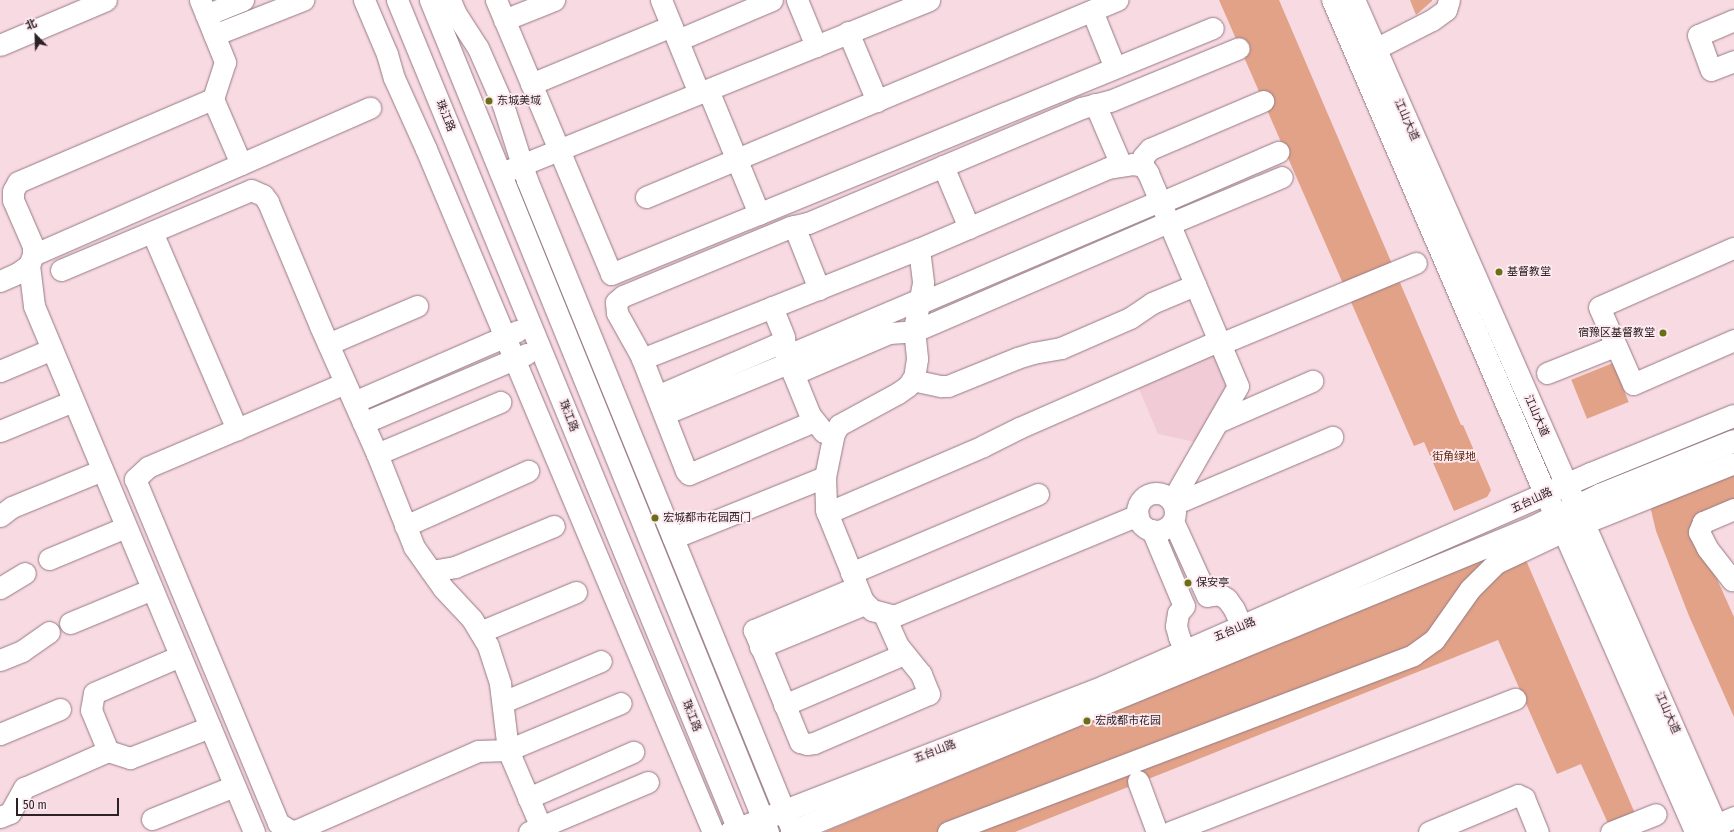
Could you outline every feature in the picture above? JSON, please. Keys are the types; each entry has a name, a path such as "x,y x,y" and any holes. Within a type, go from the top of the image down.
{"main road":[{"name":"江山大道","path":"1333,0 1546,495 1570,519"},
{"name":"江山大道","path":"1354,0 1567,485 1570,519 1713,828"},
{"name":"五台山路","path":"736,831 766,826 784,811 1104,687 1188,660 1242,627 1567,485 1734,416"},
{"name":"五台山路","path":"792,832 1188,660 1532,528 1570,519 1734,441"}],"street":[{"path":"0,45 106,0"},
{"path":"241,164 213,99 225,62 203,8 243,0"},
{"path":"214,35 303,0"},
{"path":"364,0 387,54 394,78 426,149 712,832"},
{"name":"珠江路","path":"397,0 708,757 736,831"},
{"path":"430,0 766,826"},
{"path":"450,0 456,14 481,55 502,105 522,165 792,832"},
{"path":"496,0 610,274 1213,28"},
{"path":"504,20 554,0"},
{"path":"662,0 675,33 737,159 759,214"},
{"path":"531,84 772,0"},
{"path":"797,0 816,46"},
{"path":"473,185 929,0"},
{"path":"646,197 877,101 1083,9 1117,0"},
{"path":"1375,49 1432,20 1446,10 1449,0"},
{"path":"1083,9 1115,68"},
{"path":"1734,20 1698,35 1711,70 1734,61"},
{"path":"848,32 877,101"},
{"path":"814,421 689,474 686,471 642,359 617,313 615,307 619,299 794,226 808,223 1081,108 1110,101 1239,48"},
{"path":"213,99 18,182 13,191 13,200 33,246 31,260 34,306 254,832"},
{"path":"1242,627 1234,610 1226,599 1219,594 1207,596 1173,509 1162,494 1149,494 1140,502 1138,514 1143,525 1152,530 1166,528 1173,509 1238,386 1148,173 1143,166 1143,157 1150,149 1263,101"},
{"path":"1095,104 1122,165"},
{"path":"0,281 18,273 31,260 241,164 370,108"},
{"path":"788,360 920,301 1278,152"},
{"path":"642,359 919,249 1108,168 1133,164 1143,166"},
{"path":"943,166 970,228"},
{"path":"660,405 788,360 888,333 914,331 1282,177"},
{"path":"61,270 251,190 259,192 268,202 328,344 377,454 414,547 443,588 472,619 488,646 500,684 508,750 528,798 544,829 648,782"},
{"path":"794,226 819,289"},
{"path":"152,232 237,429"},
{"path":"1733,248 1599,307 1633,384 1734,340"},
{"path":"919,249 923,283 914,331 917,359 912,380 908,386 898,393 839,425 833,438 825,477 827,512 858,588 872,610 884,615 894,616 903,613 1138,514"},
{"path":"827,512 983,446 1019,428 1211,344 1220,344 1416,263"},
{"path":"912,380 948,386 1017,358 1033,353 1061,348 1130,318 1152,302 1195,285"},
{"path":"328,344 417,306"},
{"path":"772,307 784,337 788,360 814,421 833,438"},
{"path":"354,402 531,326"},
{"path":"1547,374 1615,346"},
{"path":"0,371 52,349"},
{"path":"363,423 540,349"},
{"path":"1218,422 1312,381"},
{"path":"345,383 148,467 135,479 278,823 289,830 296,831 478,751 508,750 621,703"},
{"path":"0,432 74,400"},
{"path":"377,454 500,402"},
{"path":"1173,509 1332,437"},
{"path":"948,832 1413,655 1434,640 1470,589 1496,563 1570,519 1734,463"},
{"path":"0,516 12,507 102,470"},
{"path":"405,526 528,471"},
{"path":"673,538 825,477"},
{"path":"884,615 898,646 921,674 929,694 821,740 807,744 800,742 754,630 858,588 1038,494"},
{"path":"1734,509 1703,522 1699,532 1707,548 1732,580 1734,579"},
{"path":"431,571 455,567 554,526"},
{"path":"48,559 126,527"},
{"path":"1152,530 1184,606 1178,613 1176,626 1188,660"},
{"path":"0,588 25,573"},
{"path":"70,623 152,589"},
{"path":"480,632 576,592"},
{"path":"0,660 22,651 49,632"},
{"path":"784,704 904,654"},
{"path":"108,751 91,710 94,693 180,656"},
{"path":"503,702 602,660"},
{"path":"1170,832 1515,699"},
{"path":"0,734 60,709"},
{"path":"0,817 10,813 24,788 108,751 130,758 210,727"},
{"path":"708,757 733,746"},
{"path":"528,798 633,752"},
{"path":"1138,780 1157,832"},
{"path":"152,819 234,786"},
{"path":"1429,832 1518,795 1524,798 1538,832"},
{"path":"1611,832 1656,814"}],"shaded area":[{"path":"1212,348 1232,376 1195,442 1158,434 1136,382"}],"green space":[{"name":"街角绿地","path":"1219,0 1279,0 1461,425 1463,425 1491,490 1487,497 1454,511 1424,442 1414,446"},
{"path":"1410,0 1432,0 1432,1 1416,15"},
{"path":"1613,363 1629,402 1587,419 1571,380"},
{"path":"1734,469 1734,501 1695,530 1734,617 1734,717 1689,616 1656,531 1651,510 1653,505"},
{"path":"1519,544 1643,832 1612,832 1581,764 1557,774 1498,640 1015,832 824,832"}],"place":[{"name":"东城美域","path":"489,101"},
{"name":"基督教堂","path":"1499,272"},
{"name":"宿豫区基督教堂","path":"1663,333"},
{"name":"宏城都市花园西门","path":"655,518"},
{"name":"保安亭","path":"1188,583"},
{"name":"宏成都市花园","path":"1087,721"}]}
